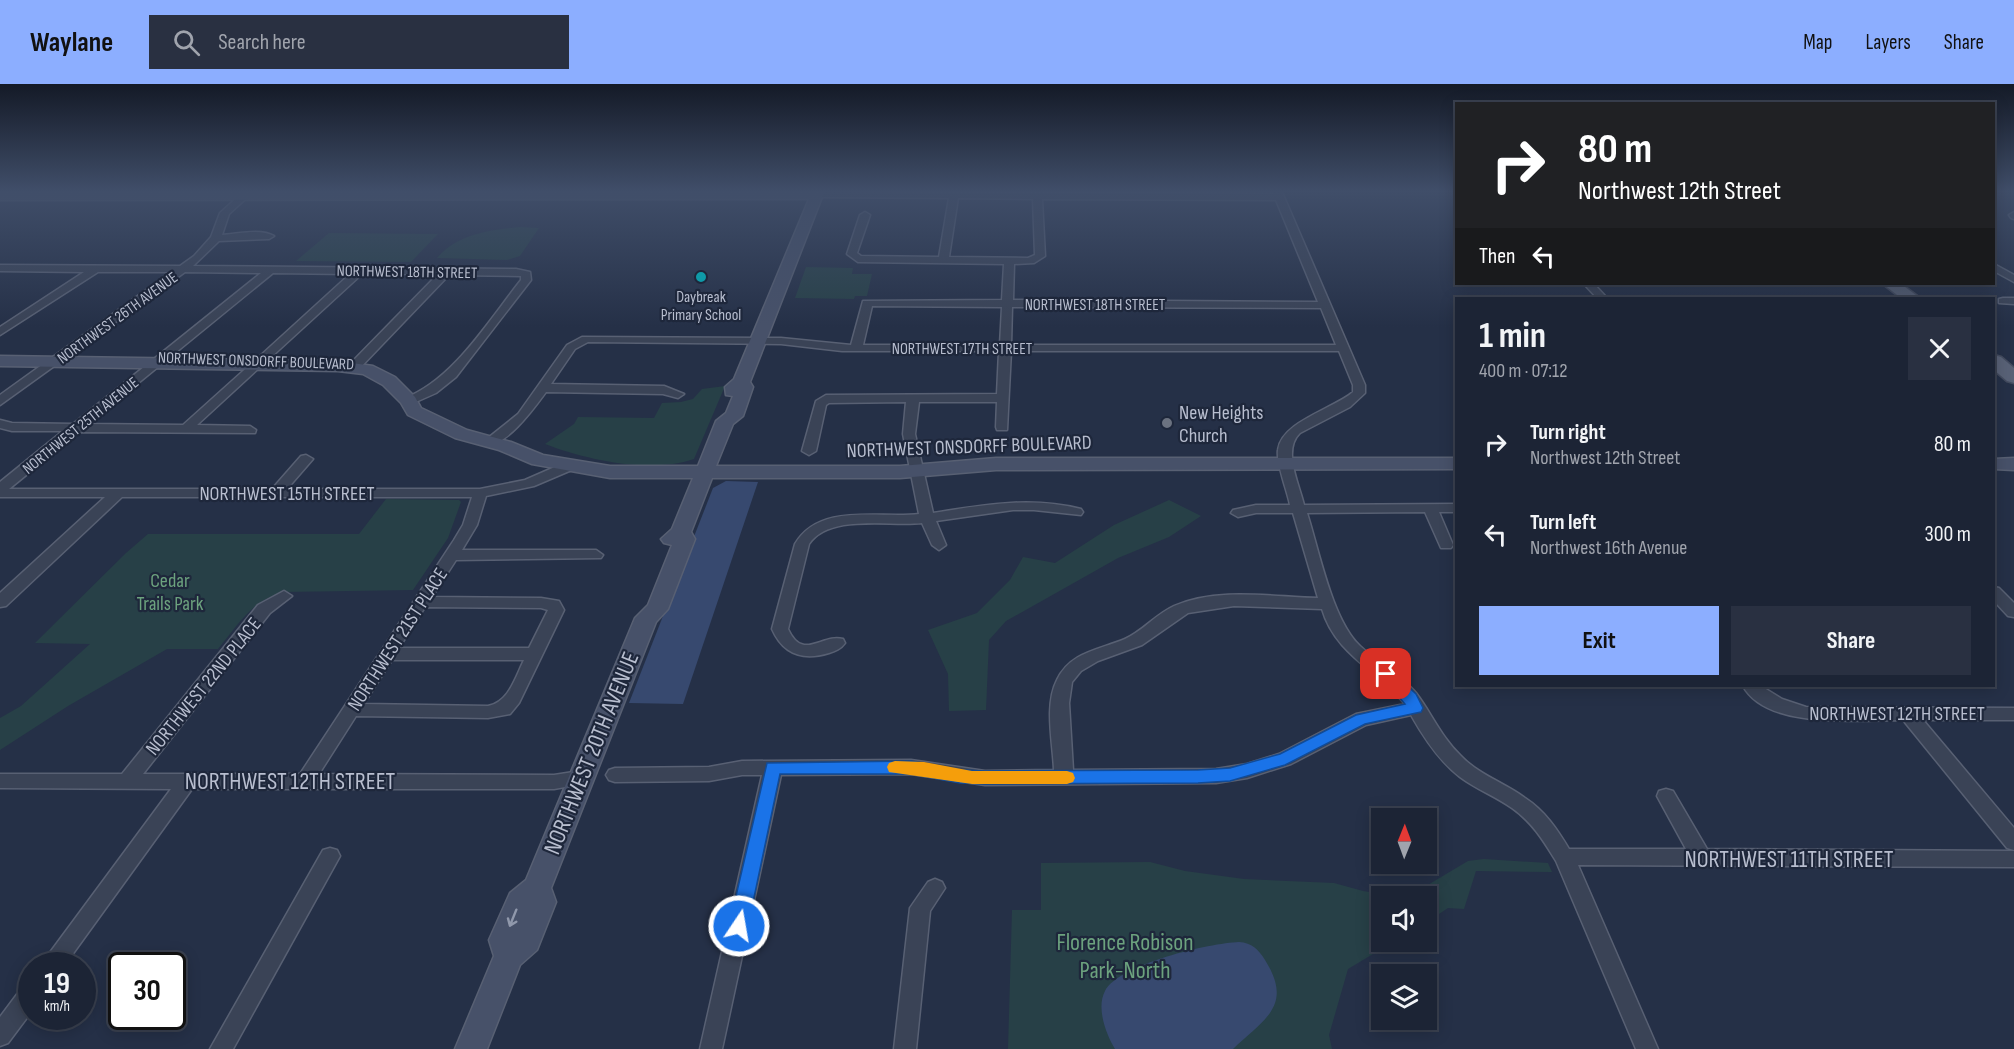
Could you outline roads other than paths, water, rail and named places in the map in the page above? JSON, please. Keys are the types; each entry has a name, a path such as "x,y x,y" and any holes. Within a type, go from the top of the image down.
{"main road":[{"path":"1892,285 1910,297"},
{"path":"1995,362 2014,377"}],"street":[{"path":"216,238 229,237"},
{"name":"NORTHWEST 20TH AVENUE","path":"471,1049 510,956 527,941 542,902 537,888 646,618 657,609 685,539 681,532 725,421 734,416 746,387 741,382 800,237"},
{"path":"858,237 852,255 855,258 1009,261 1036,259 1040,256 1039,237"},
{"path":"944,261 948,237"},
{"path":"1296,237 1357,378 1359,393 1306,423 1288,437 1284,451 1298,508 1334,624 1354,650 1386,674 1410,698 1441,748 1454,761 1468,773 1532,813 1545,826 1564,856 1647,1049"},
{"name":"NORTHWEST 26TH AVENUE","path":"0,401 185,268 208,249 216,238"},
{"path":"1002,428 1009,261"},
{"path":"0,333 97,268"},
{"name":"NORTHWEST 18TH STREET","path":"3,270 185,268 516,272 526,274 526,280 452,374 442,385 414,399"},
{"path":"1995,268 2014,279"},
{"name":"NORTHWEST 25TH AVENUE","path":"0,491 272,269"},
{"path":"186,429 360,270"},
{"path":"356,365 447,271"},
{"path":"1590,285 1601,297"},
{"name":"NORTHWEST 18TH STREET","path":"856,348 867,303 1324,305"},
{"name":"NORTHWEST 17TH STREET","path":"543,388 571,347 582,340 758,340 856,348 1342,348"},
{"name":"NORTHWEST ONSDORFF BOULEVARD","path":"0,354 59,359"},
{"name":"NORTHWEST ONSDORFF BOULEVARD","path":"0,361 159,360 356,365 389,381 414,399 494,439 538,449 563,464 618,473 916,471 996,464 1455,464"},
{"path":"494,439 522,417 543,388 664,390 678,394"},
{"path":"913,398 909,434 927,517 939,545"},
{"path":"809,451 820,404 826,399 1003,398"},
{"path":"0,424 12,427 250,430"},
{"path":"276,493 306,459"},
{"name":"NORTHWEST 15TH STREET","path":"0,491 480,493 529,483 563,464"},
{"path":"1995,464 2014,464"},
{"path":"0,602 118,493"},
{"name":"NORTHWEST 21ST PLACE","path":"305,781 470,525 480,493"},
{"path":"837,643 822,651 806,652 786,641 780,628 802,544 806,536 816,529 839,522 891,521 1000,507 1057,507 1076,512"},
{"path":"1238,513 1256,508 1455,508"},
{"path":"1430,508 1446,545"},
{"path":"451,555 596,555"},
{"name":"NORTHWEST 22ND PLACE","path":"127,781 264,609 284,596"},
{"path":"1996,597 2014,612"},
{"path":"351,710 488,712 504,709 513,699 556,610 553,605 541,603 421,602"},
{"path":"1064,778 1061,700 1064,682 1072,670 1089,658 1133,642 1163,620 1185,608 1228,602 1327,604"},
{"path":"387,654 533,654"},
{"name":"NORTHWEST 12TH STREET","path":"1752,687 1781,706 1797,712 1815,714 2014,714"},
{"path":"615,775 678,776 709,774 742,768 911,767 960,776 1198,777 1246,771 1300,752 1362,719 1416,708"},
{"path":"1908,714 2014,842"},
{"path":"711,1049 773,768"},
{"name":"NORTHWEST 12TH STREET","path":"4,785 127,781 554,782 580,778"},
{"path":"61,952 187,781"},
{"path":"1666,796 1702,859"},
{"path":"221,1049 330,856"},
{"name":"NORTHWEST 11TH STREET","path":"1564,856 1702,859 2014,859"},
{"path":"906,1049 920,908 935,888"},
{"path":"0,1035 18,1011"}],"water":[{"path":"726,481 758,482 683,704 629,703 713,488"},
{"path":"1239,942 1251,945 1260,953 1273,976 1277,989 1272,1010 1233,1049 1115,1049 1108,1036 1102,1013 1102,998 1114,981 1128,972 1166,957 1208,946"}],"place":[{"name":"Daybreak Primary School","path":"701,277"},
{"name":"New Heights Church","path":"1167,423"}],"park label":[{"name":"Cedar Trails Park","path":"170,592"},
{"name":"Florence Robison Park-North","path":"1125,956"}]}
